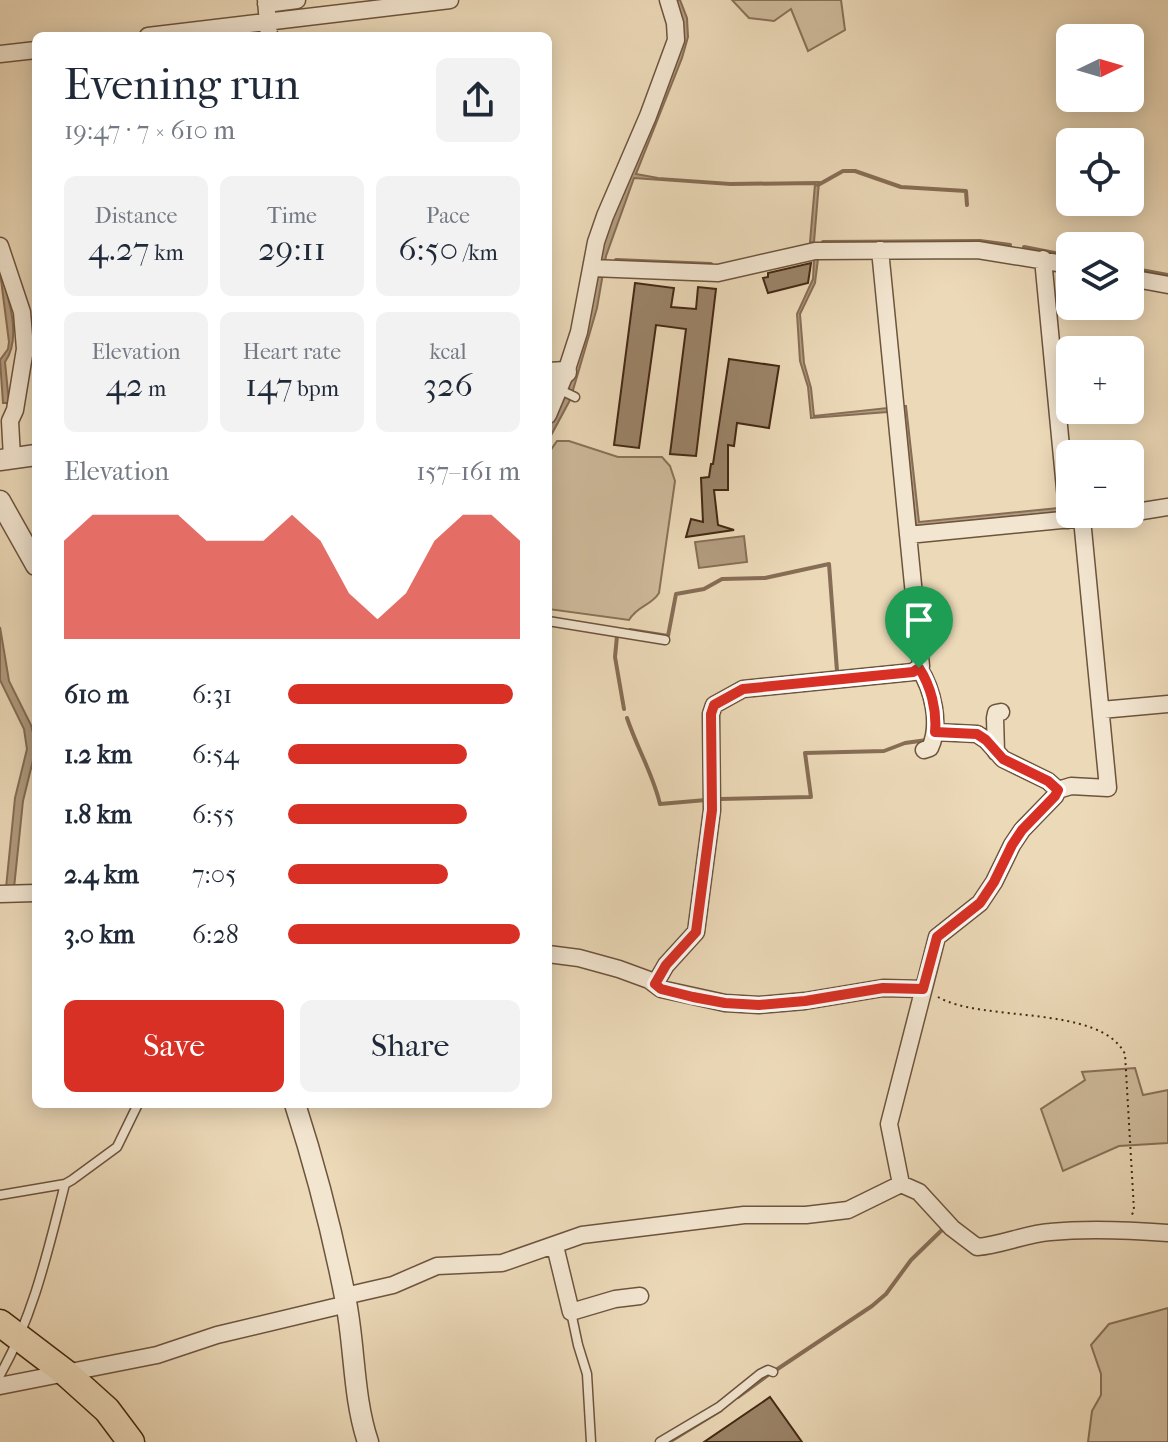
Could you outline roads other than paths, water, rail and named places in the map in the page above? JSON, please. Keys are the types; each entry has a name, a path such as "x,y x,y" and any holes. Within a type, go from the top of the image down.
{"highway":[{"path":"10,1332 67,1374 107,1410 131,1442"}],"street":[{"path":"269,29 266,2 297,0"},
{"path":"217,32 269,29 450,0"},
{"path":"552,405 579,332 596,242 676,40 668,0"},
{"path":"0,54 32,50"},
{"path":"0,246 22,312 25,349 15,410 10,421 6,459 32,456"},
{"path":"592,268 718,273 815,251 880,250 978,250 1056,262"},
{"path":"655,984 666,965 696,932 712,810 711,714 714,705 743,689 913,672 921,666 880,250"},
{"path":"1043,259 1065,440"},
{"path":"1144,281 1168,285"},
{"path":"0,501 32,558"},
{"path":"1144,511 1168,507"},
{"path":"908,535 1056,522"},
{"path":"901,1184 889,1124 937,937 980,903 1017,837 1058,790 1071,786 1108,788 1101,710 1076,528"},
{"path":"919,668 926,678 935,732 930,748 924,750"},
{"path":"1101,710 1168,704"},
{"path":"996,752 995,718 996,713 1001,712"},
{"path":"935,732 977,734 1003,759 1048,781 1058,790"},
{"path":"0,894 32,893"},
{"path":"552,955 619,969 661,989 709,1000 759,1005 883,988 923,989"},
{"path":"296,1108 323,1198 346,1300 357,1390 368,1442"},
{"path":"901,1184 919,1192 952,1228 977,1247 995,1246 1046,1232 1124,1230 1168,1233"},
{"path":"0,1386 157,1355 217,1335 346,1300 437,1266 502,1263 582,1235 744,1215 826,1214 848,1210 901,1184"},
{"path":"555,1246 571,1312 615,1299 640,1296"}],"lane":[{"path":"552,622 665,640"},
{"path":"0,1195 65,1184 117,1147 136,1108"},
{"path":"0,1375 10,1332 40,1280 65,1184"},
{"path":"571,1312 587,1374 591,1442"},
{"path":"660,1442 719,1407 760,1374 768,1370 773,1372"}],"waterway":[{"path":"818,185 843,171 855,171 901,187 966,191 967,205"},
{"path":"823,242 980,241 1010,245"},
{"path":"1024,247 1056,253"},
{"path":"616,260 711,264"},
{"path":"1144,271 1168,275"},
{"path":"630,630 668,636 676,594 704,589 722,579 765,578 829,564 837,671"},
{"path":"617,636 615,657 624,709"},
{"path":"627,718 660,804 706,800"},
{"path":"720,799 811,797 805,753 884,751 905,743 927,740"},
{"path":"776,1370 872,1306 886,1294 911,1260 944,1228"},
{"path":"738,1397 768,1375"},
{"path":"669,1442 721,1410"}]}
